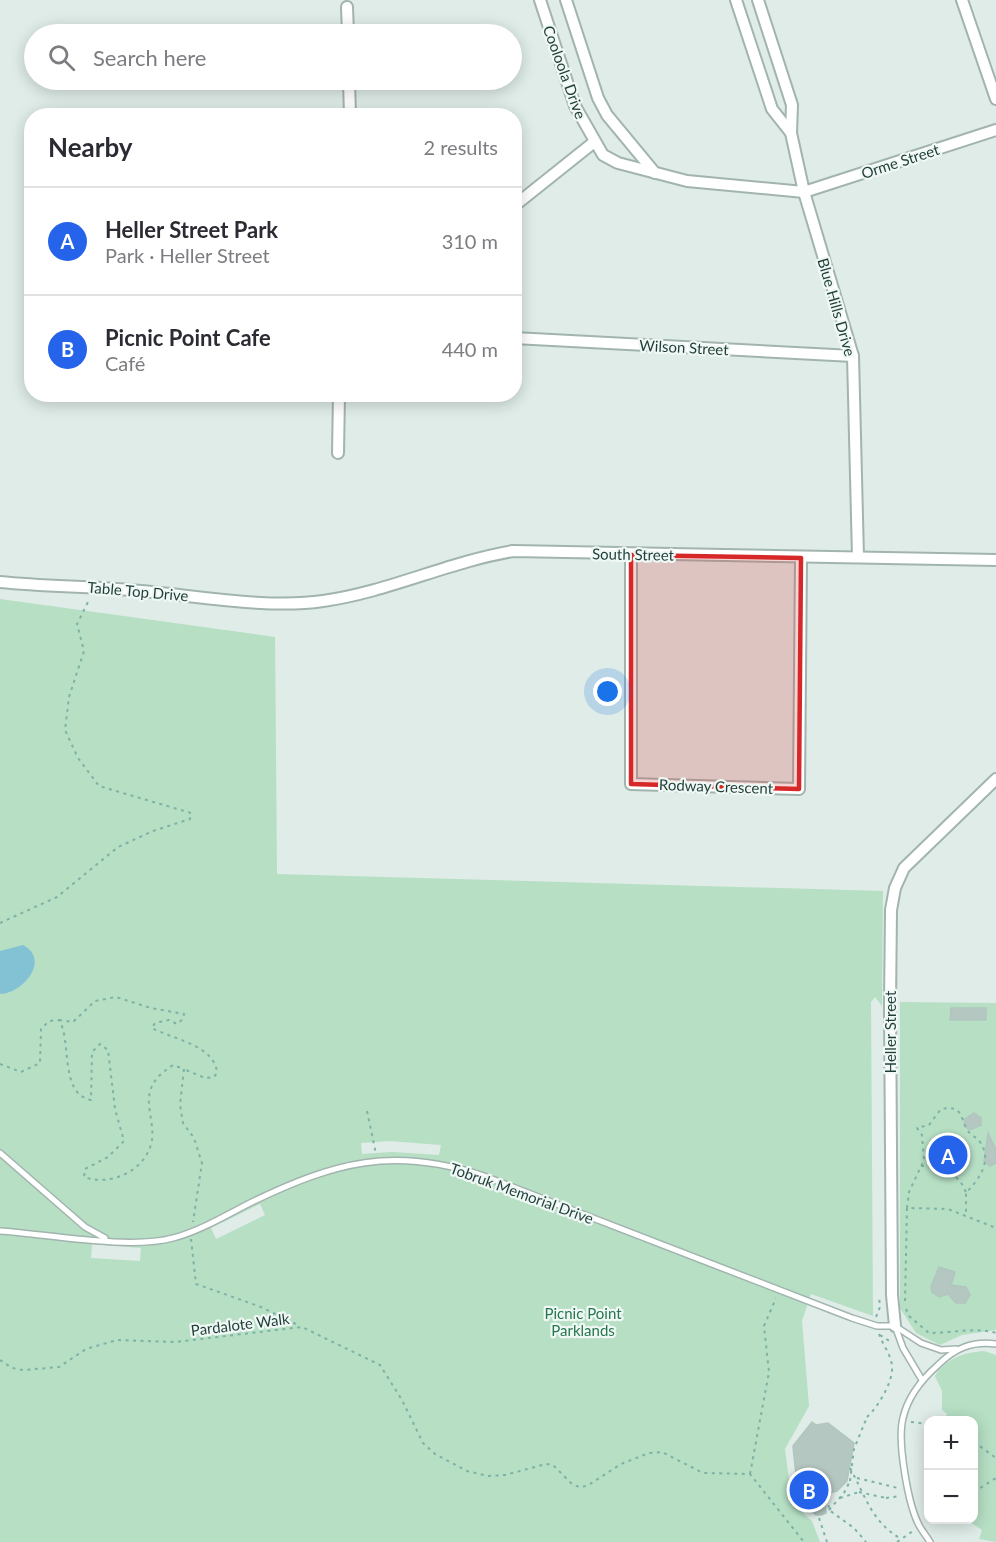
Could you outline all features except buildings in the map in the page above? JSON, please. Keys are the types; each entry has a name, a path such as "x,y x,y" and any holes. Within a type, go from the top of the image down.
{"street":[{"name":"Cooloola Drive","path":"540,0 575,106 593,143 603,155 618,163 687,181 804,192"},
{"name":"Cooloola Drive","path":"566,0 598,98 607,115 656,173"},
{"name":"Blue Hills Drive","path":"736,0 772,109 790,133"},
{"name":"Blue Hills Drive","path":"758,0 792,105 790,133 804,192 853,356 858,557"},
{"path":"962,0 996,99"},
{"path":"347,7 348,24"},
{"path":"349,90 350,108"},
{"name":"Orme Street","path":"804,192 996,130"},
{"path":"522,200 593,143"},
{"name":"Wilson Street","path":"522,338 853,356"},
{"path":"338,453 339,402"},
{"name":"South Street","path":"277,603 321,602 356,595 482,556 513,551 631,555 996,560"},
{"name":"Rodway Crescent","path":"631,555 632,784 799,789 801,558"},
{"name":"Table Top Drive","path":"0,582 95,586 277,603"},
{"name":"Heller Street","path":"895,1326 892,1295 890,1005 891,910 895,888 904,868 996,779"}],"lane":[{"name":"Tobruk Memorial Drive","path":"0,1153 85,1227 109,1240"},
{"name":"Tobruk Memorial Drive","path":"0,1231 150,1242 190,1232 316,1174 377,1160 419,1161 452,1166 877,1326 895,1326"},
{"path":"895,1326 921,1343 941,1350 970,1345 996,1344"},
{"name":"Heller Street","path":"895,1326 903,1348 922,1380"},
{"path":"930,1542 914,1514 903,1446 902,1420 908,1401 922,1380 956,1349"}],"path":[{"path":"0,923 57,897 118,847 153,831 190,819 191,813 99,786 78,758 65,730 69,698 84,651 77,624 95,586"},
{"path":"0,1064 21,1072 40,1063 41,1029 49,1021 59,1020 73,1022 95,1001 116,997 152,1008 184,1014 183,1019 177,1024 169,1020 155,1023 152,1028 201,1049 214,1061 217,1073 205,1078 173,1065 160,1074 153,1084 149,1098 152,1140 145,1158 130,1173 97,1182 84,1177 85,1169 119,1148 124,1141 115,1109 108,1050 100,1044 92,1052 91,1100 82,1098 76,1091 67,1065 63,1027 59,1020"},
{"path":"184,1070 180,1105 183,1123 194,1138 202,1163 199,1196 190,1232 196,1284 261,1307 302,1327"},
{"path":"966,1193 981,1175 985,1154 979,1140 967,1130 964,1118 958,1111 941,1109 929,1125 917,1128 922,1135 924,1160 909,1192 907,1208 905,1296 909,1316 930,1333 956,1333 981,1328 996,1332"},
{"path":"367,1111 377,1160"},
{"path":"921,1166 952,1173 964,1186 966,1216"},
{"path":"907,1208 948,1209 996,1228"},
{"path":"779,1290 764,1326 769,1372 750,1474 804,1542"},
{"path":"829,1510 840,1498 850,1481 855,1449 867,1417 884,1396 892,1361 886,1353 877,1326 879,1295 905,1296"},
{"name":"Pardalote Walk","path":"0,1360 12,1368 23,1370 59,1367 86,1349 117,1340 175,1342 302,1327 380,1365 402,1400 423,1443 435,1454 467,1471 488,1476 505,1475 546,1464 553,1465 566,1479 579,1487 587,1486 621,1464 649,1453 662,1452 703,1473 750,1474"},
{"path":"978,1445 996,1458"},
{"path":"850,1467 872,1513 885,1529 901,1539"},
{"path":"855,1478 898,1488"},
{"path":"978,1489 996,1478"},
{"path":"840,1498 859,1492 886,1498 900,1496"},
{"path":"820,1494 828,1500 829,1510"},
{"path":"829,1510 846,1521 866,1542"},
{"path":"819,1518 827,1542"}],"highlighted area":[{"path":"631,555 801,558 799,789 631,784"}],"green space":[{"name":"Picnic Point Parklands","path":"0,599 275,637 277,874 883,891 882,1006 875,997 871,1002 873,1316 811,1294 802,1321 809,1406 785,1449 792,1503 812,1521 820,1542 0,1542","holes":["389,1141 441,1145 439,1155 392,1152 362,1154 361,1143","260,1204 265,1215 216,1239 211,1228","92,1244 141,1248 140,1261 91,1258"]},
{"path":"900,1002 996,1003 996,1330 962,1335 940,1345 916,1333 900,1308"},
{"path":"984,1351 996,1355 996,1542 979,1539 982,1530 973,1524 978,1524 978,1416 946,1416 942,1410 942,1391 935,1376 950,1361 970,1353"}],"water":[{"path":"23,945 31,951 34,959 31,975 17,988 0,994 0,951"}],"place":[{"name":"Heller Street Park","path":"948,1155"},
{"name":"Picnic Point Cafe","path":"809,1490"}]}
